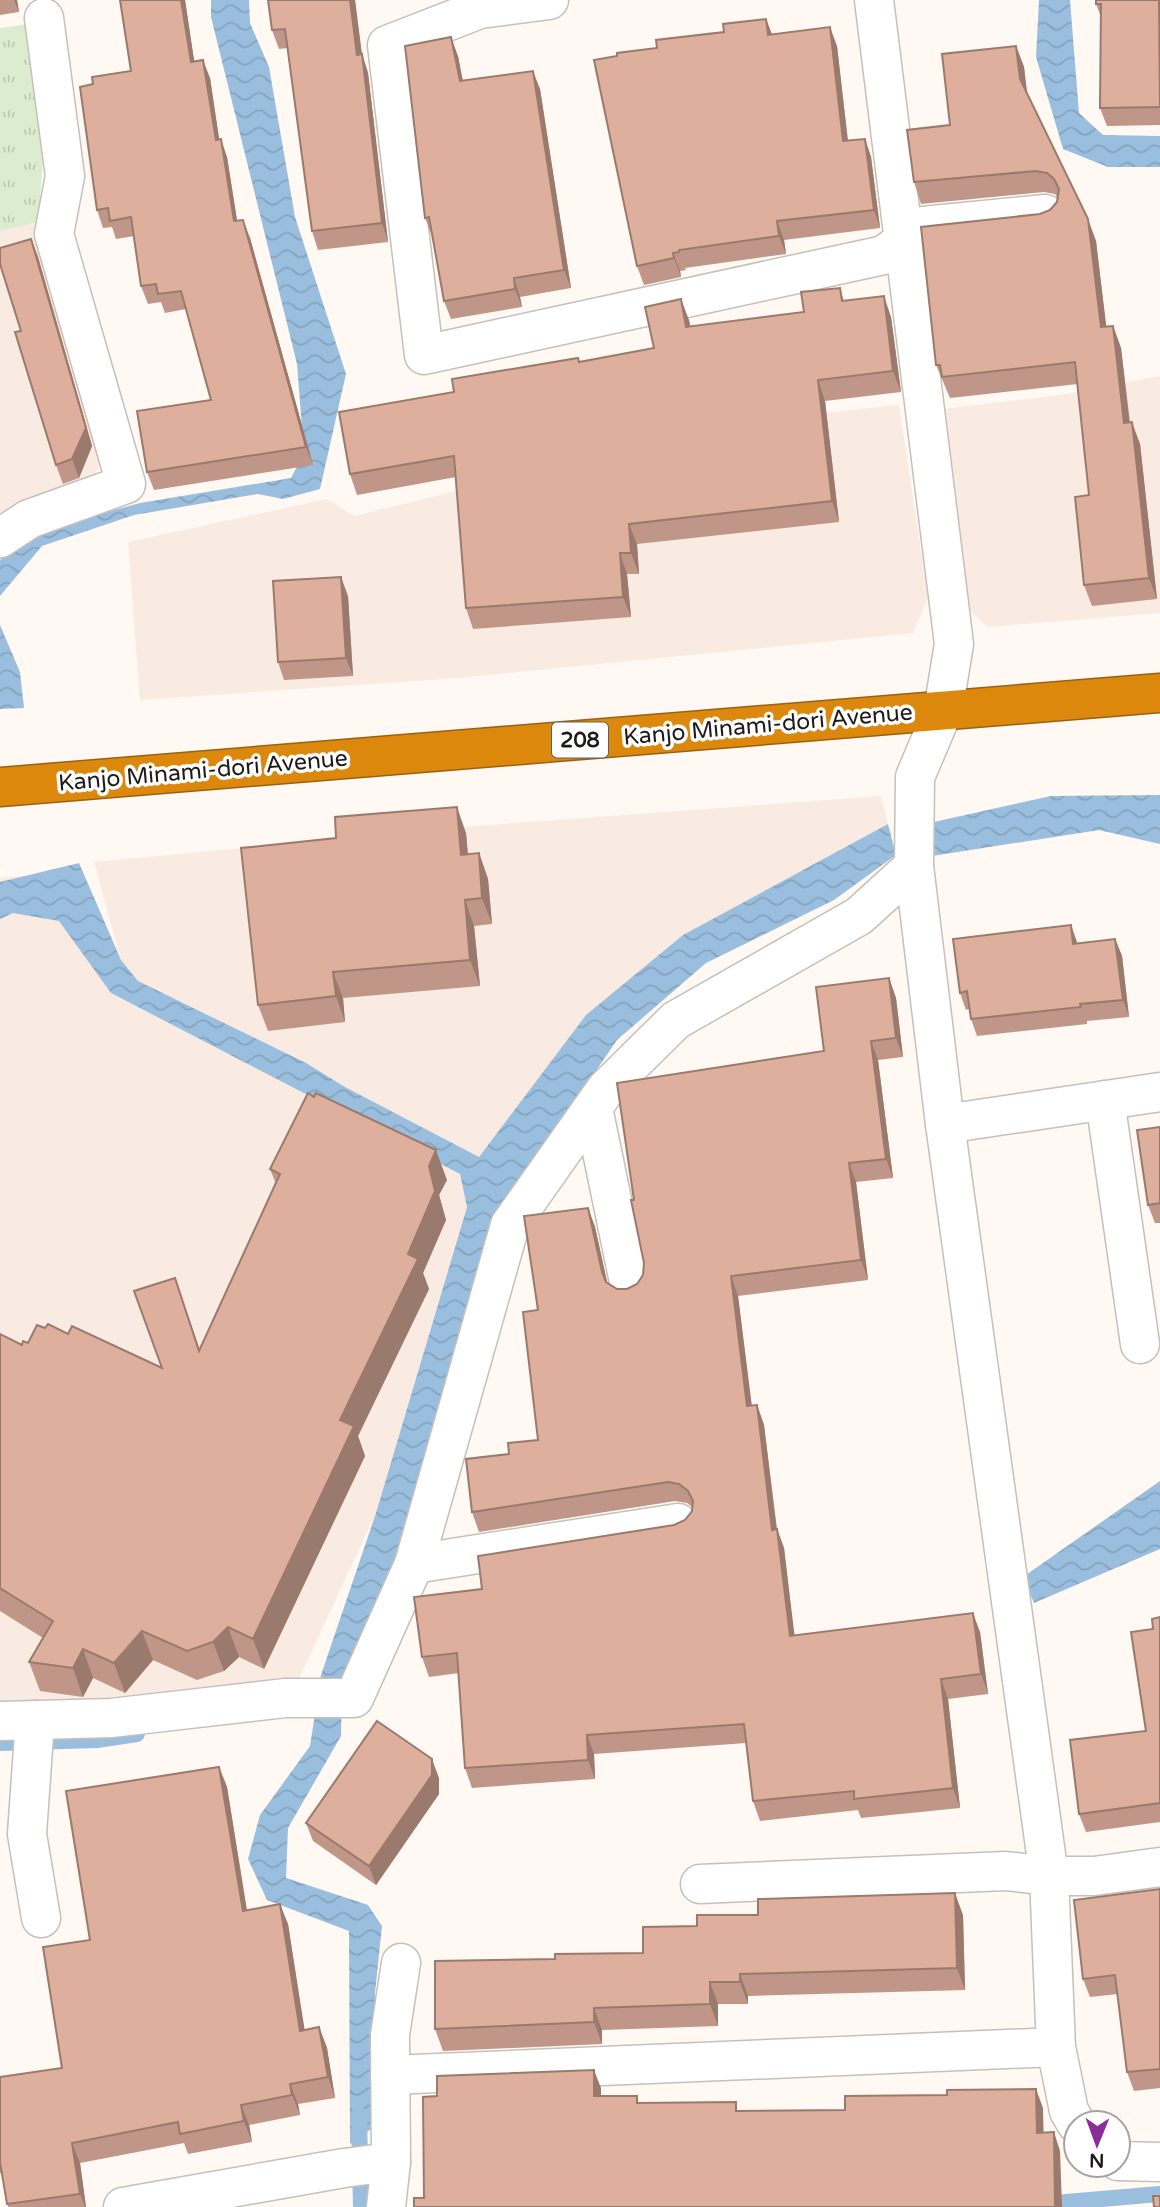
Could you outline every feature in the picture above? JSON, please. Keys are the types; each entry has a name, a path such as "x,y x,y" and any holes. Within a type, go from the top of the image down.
{"highway":[{"name":"Kanjo Minami-dori Avenue","path":"0,787 1160,693"}],"street":[{"path":"549,0 480,9 387,46 424,355 884,255 923,226 1045,214"},
{"path":"874,0 954,644 943,711 915,777 914,866 945,1124 1049,1876 1056,2047 1069,2109"},
{"path":"0,538 29,519 126,484 54,234 65,176 44,18"},
{"path":"41,1918 27,1835 23,1730 285,1698 354,1699 414,1564 510,1225 606,1090 676,1020 859,916 914,866"},
{"path":"945,1124 1160,1092"},
{"path":"1105,1100 1140,1344"},
{"path":"593,1108 630,1287"},
{"path":"414,1564 678,1523"},
{"path":"700,1884 1006,1871 1049,1876 1094,1876 1160,1867"},
{"path":"386,2207 391,2162 390,2035 401,1963"},
{"path":"390,2075 1056,2047"},
{"path":"1132,2161 1160,2162"},
{"path":"123,2207 391,2162"}],"shaded area":[{"path":"38,222 106,451 92,482 0,517 0,231"},
{"path":"1160,376 1160,613 988,627 968,609 944,409 1060,395"},
{"path":"899,405 928,598 913,633 458,678 140,700 128,542 327,499 354,516 632,448 832,412"},
{"path":"881,796 888,824 683,935 586,1015 479,1157 345,1087 306,1063 138,981 121,960 94,862 475,826"},
{"path":"34,875 111,993 460,1174 467,1206 376,1513 295,1687 0,1712 0,878"}],"green space":[{"path":"28,24 46,123 38,222 0,231 0,28"}],"water":[{"path":"211,0 249,0 250,23 269,67 295,217 346,374 320,489 283,499 258,494 134,515 42,546 0,596 0,560 34,532 140,503 291,478 304,453 297,364 211,17"},
{"path":"1039,0 1070,0 1079,113 1103,135 1160,136 1160,167 1108,167 1063,149 1036,57"},
{"path":"0,625 20,672 24,708 0,709"},
{"path":"1160,795 1160,844 1099,830 932,856 934,822 1051,796"},
{"path":"888,824 896,855 834,900 706,963 617,1040 498,1214 404,1559 342,1686 341,1736 288,1828 286,1878 368,1905 382,1926 375,1993 374,2127 350,2144 349,1931 267,1900 248,1859 260,1815 310,1746 321,1675 376,1513 467,1207 460,1174 111,993 59,921 13,913 0,919 0,882 79,863 121,960 138,981 306,1063 345,1087 479,1157 586,1015 683,935"},
{"path":"1160,1481 1160,1549 1034,1603 1023,1577"}],"building":[{"path":"120,0 181,0 191,62 203,60 216,140 221,139 234,221 243,220 306,447 147,472 137,411 211,400 181,291 158,294 156,284 141,286 131,217 110,221 108,208 97,210 80,87 93,84 92,77 131,71"},
{"path":"268,0 350,0 357,55 362,54 382,223 312,231 285,29 272,30"},
{"path":"1096,0 1159,0 1160,107 1100,108 1101,4 1096,4"},
{"path":"766,19 768,35 830,27 843,141 865,139 874,210 777,221 779,236 679,250 673,253 674,258 637,266 594,60 617,56 617,53 657,48 656,40 724,32 723,24"},
{"path":"451,37 460,81 533,71 564,270 514,278 515,289 444,301 429,217 425,218 405,46"},
{"path":"1016,46 1020,79 1088,219 1101,327 1113,326 1124,423 1132,422 1149,578 1084,585 1075,497 1089,495 1075,362 942,377 940,365 936,365 921,227 1040,214 1050,210 1057,202 1059,189 1047,173 1036,171 914,182 907,130 950,125 942,54"},
{"path":"31,239 86,428 72,459 56,465 15,332 21,331 0,264 0,248"},
{"path":"840,288 842,301 884,296 893,371 818,380 832,501 629,524 631,553 620,553 623,597 466,608 454,456 350,474 339,412 454,392 452,379 578,358 579,362 654,348 645,307 681,299 686,327 804,312 801,292"},
{"path":"341,577 346,658 278,662 273,581"},
{"path":"457,807 461,855 479,853 482,898 465,900 470,960 333,972 336,996 258,1005 241,848 336,838 335,817"},
{"path":"1071,925 1073,944 1115,939 1123,1000 971,1019 967,991 960,993 953,939"},
{"path":"889,978 896,1038 871,1041 886,1159 849,1163 861,1260 731,1276 747,1406 757,1405 772,1530 777,1529 790,1636 973,1613 981,1674 941,1679 953,1788 854,1799 854,1791 753,1801 744,1724 587,1735 588,1760 465,1768 457,1653 422,1657 414,1597 482,1589 478,1556 674,1525 685,1520 692,1511 693,1501 688,1491 679,1484 668,1482 472,1512 466,1459 509,1454 508,1443 538,1440 523,1312 538,1310 524,1216 588,1208 606,1282 617,1289 627,1289 637,1284 643,1275 644,1263 631,1200 634,1200 617,1083 824,1051 816,987"},
{"path":"308,1093 314,1097 316,1093 436,1150 429,1166 435,1191 408,1254 418,1259 340,1420 354,1426 253,1639 228,1627 213,1642 187,1651 142,1631 114,1663 83,1649 73,1668 29,1662 53,1621 0,1588 0,1334 22,1345 23,1341 28,1343 37,1325 45,1328 48,1324 68,1334 72,1326 162,1368 134,1291 175,1278 199,1351 280,1174 270,1169"},
{"path":"1160,1127 1160,1203 1148,1205 1137,1130"},
{"path":"1160,1617 1160,1803 1079,1814 1070,1740 1146,1731 1131,1632 1153,1629 1152,1619"},
{"path":"377,1721 432,1759 432,1775 369,1866 306,1823"},
{"path":"219,1767 243,1911 280,1904 300,2031 319,2027 328,2077 290,2084 292,2095 241,2105 244,2121 180,2134 178,2122 72,2143 80,2194 7,2204 0,2162 0,2077 62,2068 43,1947 90,1940 66,1791"},
{"path":"1160,1889 1160,2069 1127,2072 1115,1975 1083,1979 1074,1900"},
{"path":"955,1893 957,1968 740,1974 740,1982 710,1982 710,2004 594,2008 594,2022 435,2029 435,1961 555,1959 555,1954 643,1953 643,1927 697,1926 697,1915 758,1915 758,1899"},
{"path":"594,2070 594,2096 637,2096 637,2103 736,2102 736,2111 845,2110 845,2096 947,2095 947,2090 1036,2089 1037,2133 1054,2132 1055,2207 414,2207 414,2198 424,2198 423,2097 437,2096 437,2076"},
{"path":"1153,2196 1160,2196 1160,2207 1154,2207"}],"waterway":[{"path":"0,1743 97,1740 137,1734"},
{"path":"359,2115 361,2207"},
{"path":"1008,2207 1160,2194"}]}
